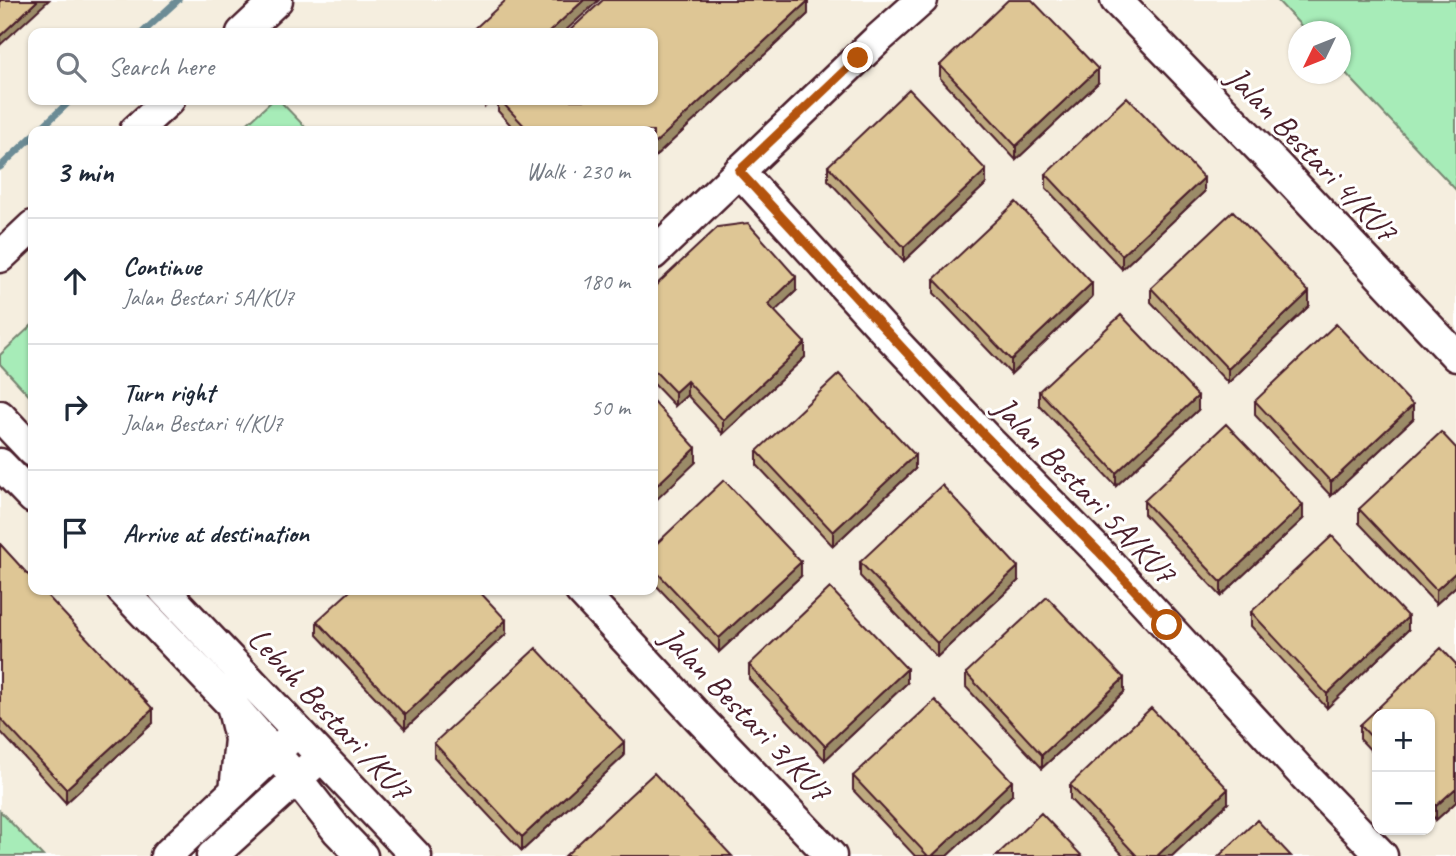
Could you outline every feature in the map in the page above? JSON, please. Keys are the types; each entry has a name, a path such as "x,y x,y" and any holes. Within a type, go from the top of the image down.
{"street":[{"path":"247,28 277,0"},
{"path":"658,249 922,0"},
{"name":"Jalan Bestari 4/KU7","path":"1116,0 1456,356"},
{"path":"140,126 164,105"},
{"name":"Jalan Bestari 5A/KU7","path":"739,171 891,337 1098,551 1382,856"},
{"path":"0,257 28,231"},
{"path":"3,416 28,445"},
{"path":"0,464 28,493"},
{"name":"Lebuh Bestari /KU7","path":"126,595 231,704 362,856"},
{"name":"Lebuh Bestari /KU7","path":"169,595 416,856"},
{"name":"Jalan Bestari 3/KU7","path":"585,595 831,856"},
{"path":"231,704 240,738 235,792"},
{"path":"166,856 296,730"},
{"path":"212,856 322,756"},
{"path":"264,810 279,809 308,815 337,830"}],"shaded area":[{"path":"0,0 1456,0 1456,856 0,856"}],"green space":[{"path":"1277,0 1456,0 1456,190 1351,79 1351,21 1297,21"},
{"path":"268,105 284,105 304,126 244,126"},
{"path":"28,329 28,395 0,364 0,355"},
{"path":"0,811 43,856 0,856"}],"building":[{"path":"0,0 38,0 0,36"},
{"path":"506,0 584,0 553,28 475,28"},
{"path":"603,0 808,0 658,140 658,126 524,126 505,105 658,105 658,28 572,28"},
{"path":"1008,0 1032,0 1098,69 1016,146 940,65"},
{"path":"909,89 986,170 904,247 828,166"},
{"path":"1127,97 1204,178 1122,255 1046,174"},
{"path":"1016,202 1092,283 1011,360 934,279"},
{"path":"1233,211 1309,292 1228,369 1151,288"},
{"path":"748,223 796,277 768,304 805,343 723,420 687,381 675,392 658,374 658,283 718,227"},
{"path":"1121,315 1198,396 1116,473 1039,391"},
{"path":"1336,324 1413,405 1331,482 1255,401"},
{"path":"839,374 915,455 833,532 757,451"},
{"path":"658,406 696,448 658,484"},
{"path":"1226,424 1303,505 1221,582 1144,501"},
{"path":"1441,432 1456,448 1456,572 1436,590 1359,509"},
{"path":"724,480 801,562 719,638 658,573 658,542"},
{"path":"942,485 1018,567 937,643 860,562"},
{"path":"1332,536 1408,617 1327,694 1251,612"},
{"path":"0,544 28,575 28,595 47,595 153,709 66,789 0,718"},
{"path":"830,588 907,669 825,746 749,665"},
{"path":"346,595 483,595 506,620 405,715 317,621"},
{"path":"1047,597 1124,678 1042,755 966,673"},
{"path":"536,648 624,742 522,837 434,743"},
{"path":"1441,648 1456,664 1456,788 1436,806 1435,709 1377,709"},
{"path":"935,700 1012,781 932,856 928,856 853,776"},
{"path":"1151,708 1228,789 1157,856 1137,856 1070,785"},
{"path":"1372,714 1372,738 1360,725"},
{"path":"654,773 732,856 565,856"},
{"path":"1041,813 1082,856 996,856"},
{"path":"1257,820 1291,856 1219,856"}],"waterway":[{"path":"147,28 178,0"},
{"path":"43,126 66,105"},
{"path":"0,167 28,141"}],"route":[{"path":"858,58 739,171 882,328 1167,625"}]}
